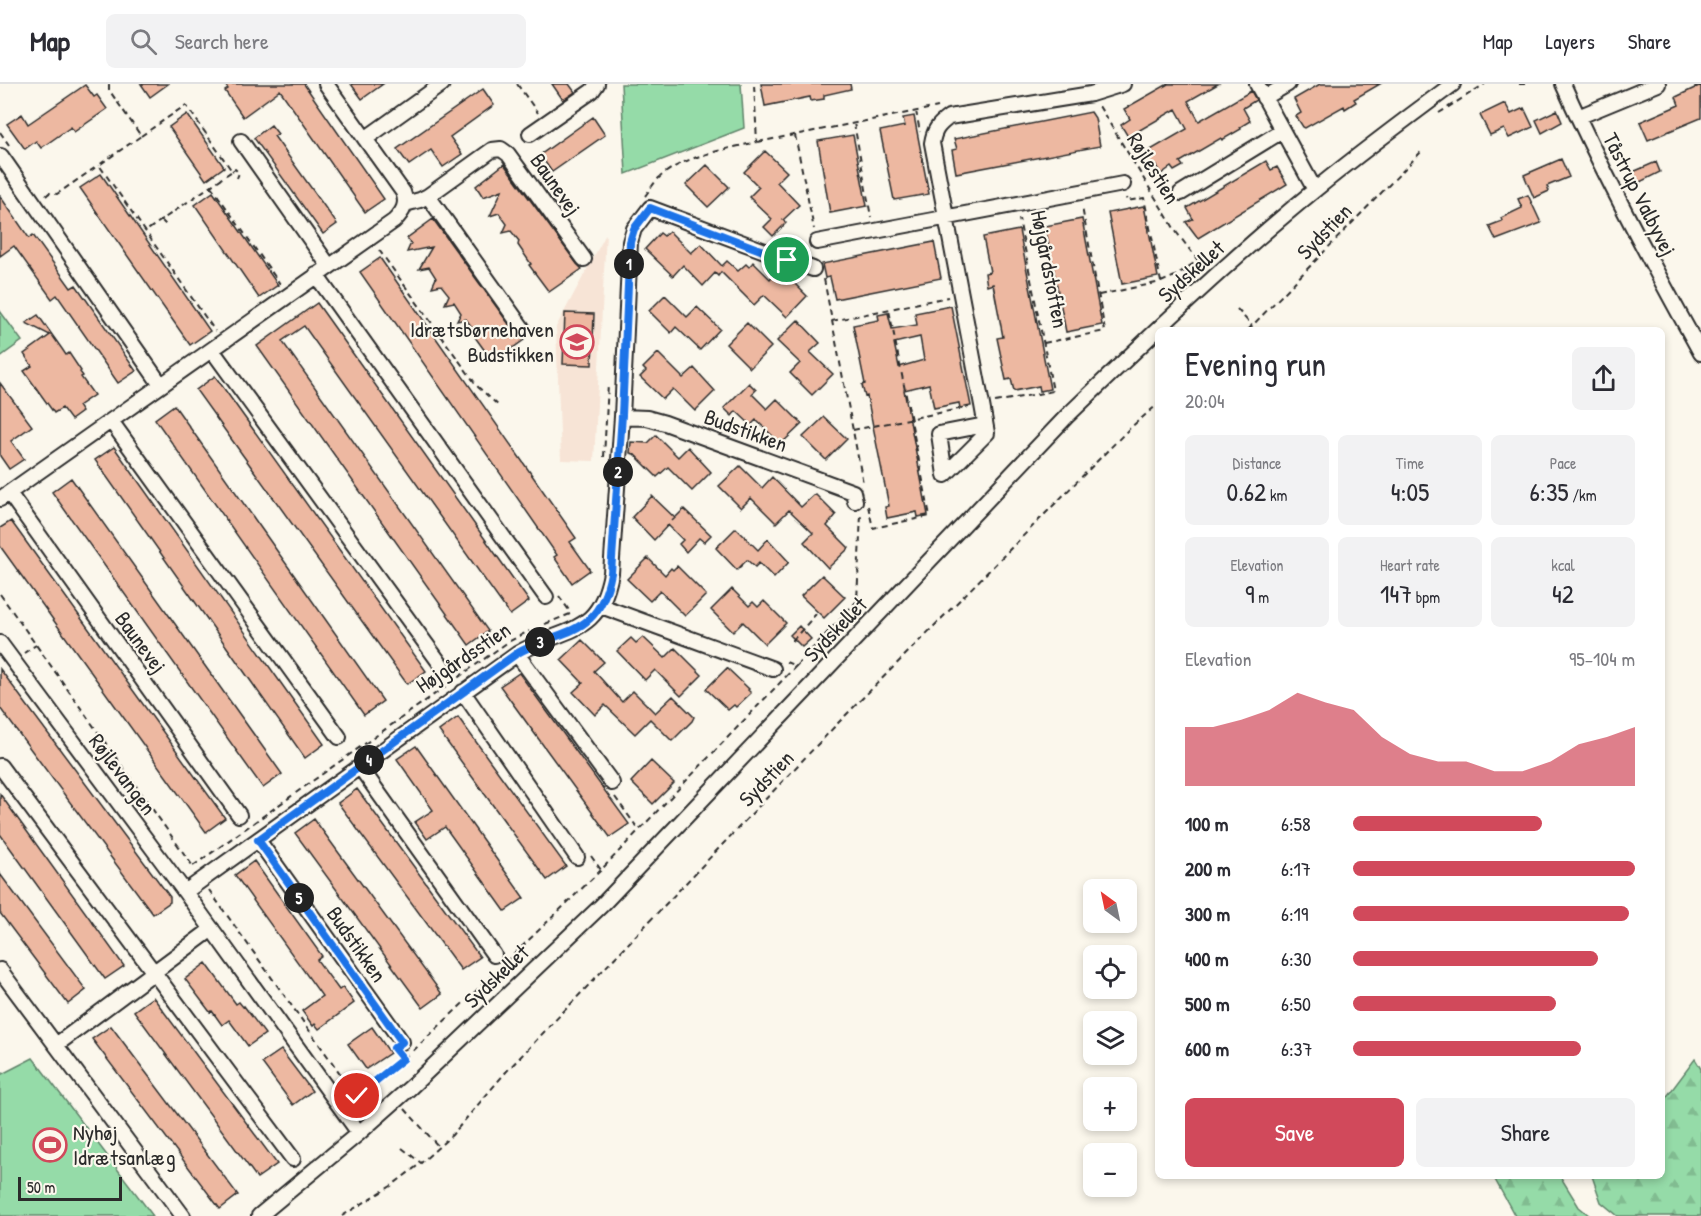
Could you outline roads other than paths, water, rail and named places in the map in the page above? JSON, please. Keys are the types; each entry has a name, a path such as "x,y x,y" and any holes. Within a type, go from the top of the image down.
{"street":[{"path":"326,84 403,192 405,204"},
{"path":"365,139 442,84"},
{"path":"530,134 592,91 597,84"},
{"path":"985,425 945,218 932,143 934,131 949,117 1091,94 1123,84"},
{"path":"1257,84 1315,190"},
{"path":"1264,98 1288,84"},
{"name":"Sydskellet","path":"1160,327 1315,190 1453,84"},
{"name":"Tåstrup Valbyvej","path":"1563,84 1659,279 1701,353"},
{"name":"Tåstrup Valbyvej","path":"1578,117 1658,84"},
{"path":"1181,193 1282,132"},
{"path":"241,141 329,266"},
{"name":"Baunevej","path":"240,815 5,496 394,221 401,214 405,204 428,196 492,150 501,149 508,153 584,259"},
{"path":"1,156 161,385"},
{"name":"Højgårdstoften","path":"816,242 1123,184"},
{"path":"428,196 523,329"},
{"path":"185,892 516,654 534,644 584,625 601,606 608,591 611,573 622,417 630,242 634,229 650,208 818,271"},
{"path":"316,275 546,597"},
{"name":"Sydskellet","path":"259,1216 411,1087 602,904 1067,416 1155,331"},
{"path":"218,346 442,666"},
{"name":"Budstikken","path":"622,417 646,418 665,423 860,494"},
{"path":"111,421 339,737"},
{"path":"601,606 773,669"},
{"name":"Røjlevangen","path":"0,643 185,892 359,1133"},
{"path":"516,654 612,783"},
{"path":"463,692 576,855"},
{"path":"0,766 293,1159"},
{"path":"360,767 494,955"},
{"name":"Budstikken","path":"258,840 402,1042"},
{"path":"56,1045 212,929"},
{"path":"0,970 183,1216"}],"place":[{"name":"Idrætsbørnehaven Budstikken","path":"577,342"},
{"name":"Nyhøj Idrætsanlæg","path":"50,1145"}]}
